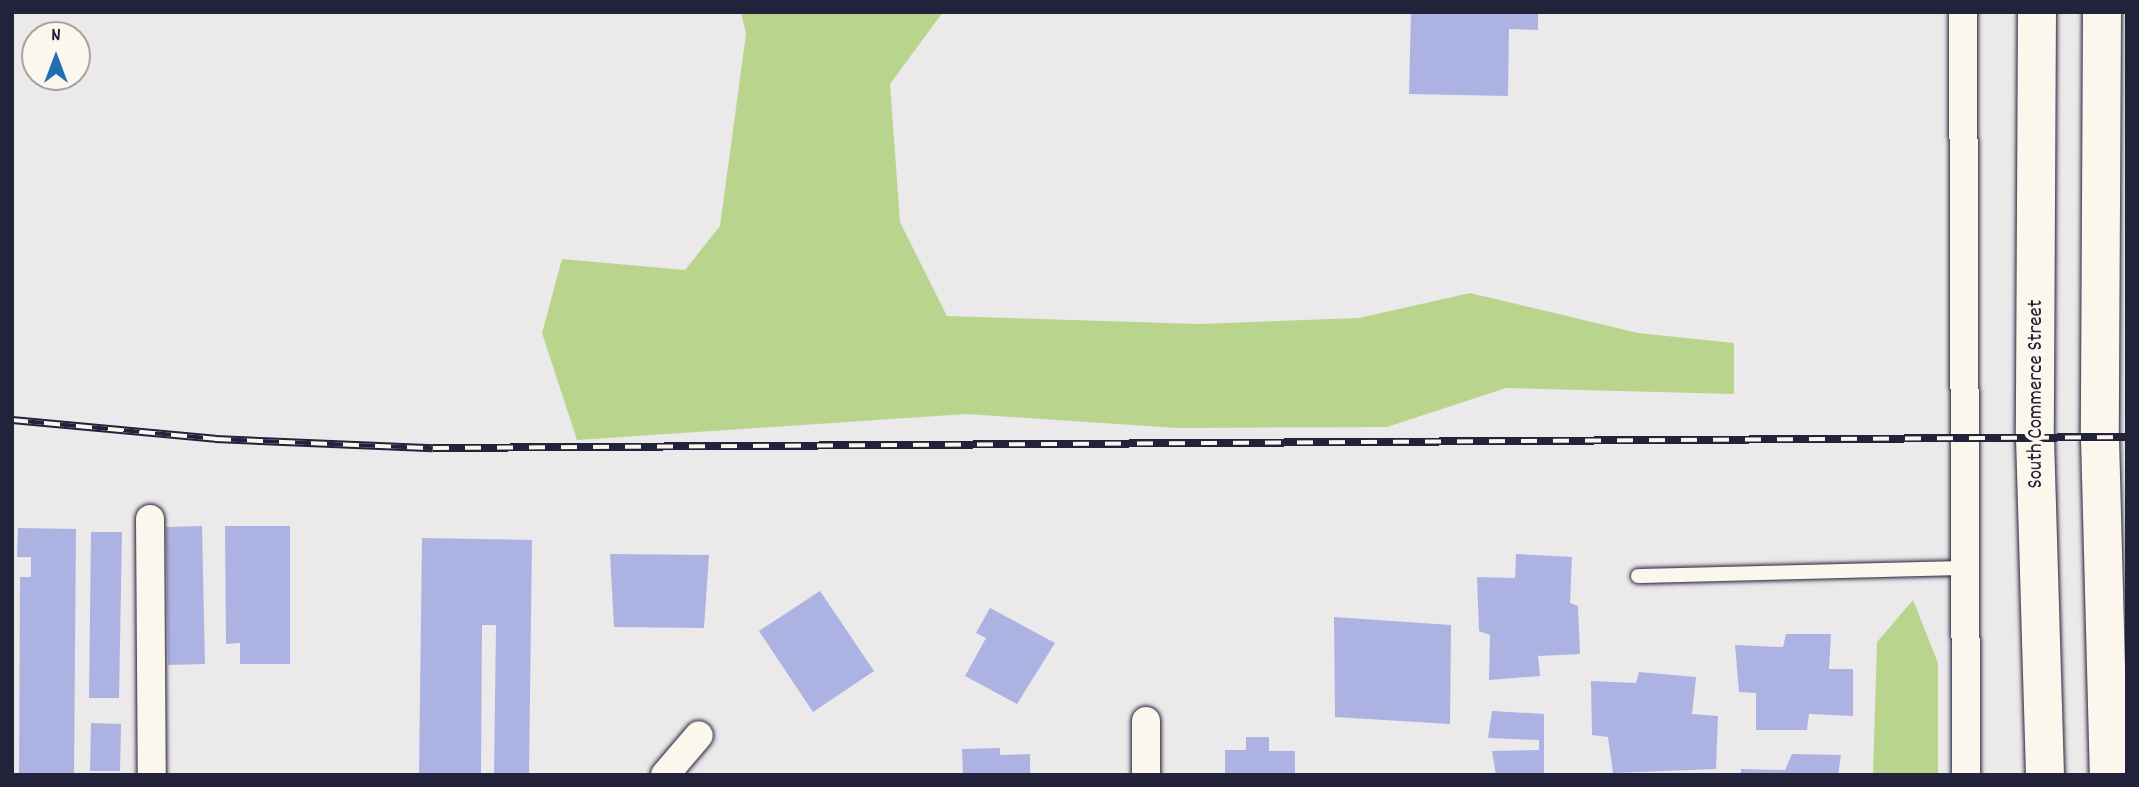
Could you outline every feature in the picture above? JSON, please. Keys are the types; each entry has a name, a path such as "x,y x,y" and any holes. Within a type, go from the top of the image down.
{"main road":[{"name":"South Commerce Street","path":"2037,12 2035,438 2045,775"},
{"path":"2102,12 2100,438 2109,775"}],"street":[{"path":"1963,12 1966,775"},
{"path":"150,519 152,775"},
{"path":"1146,721 1146,775"},
{"path":"665,775 699,735"}],"lane":[{"path":"1638,576 1965,568"}],"green space":[{"path":"741,12 943,12 890,84 900,222 947,316 1199,324 1359,318 1470,293 1638,333 1734,343 1734,394 1506,388 1387,427 1177,428 966,414 577,440 542,333 562,259 685,270 720,226 746,34"},
{"path":"1913,600 1938,663 1938,775 1873,775 1877,642"}],"building":[{"path":"1411,12 1538,12 1538,30 1509,29 1508,96 1409,94"},
{"path":"202,526 205,664 168,665 166,527"},
{"path":"225,526 290,526 290,664 240,664 240,643 226,644"},
{"path":"18,528 76,529 74,775 19,775 20,577 31,577 31,557 17,557"},
{"path":"91,532 122,532 119,698 89,698"},
{"path":"422,538 532,540 529,775 494,775 496,625 482,625 481,775 419,775"},
{"path":"610,554 709,555 704,628 614,627"},
{"path":"1516,554 1572,557 1570,603 1578,606 1580,654 1538,656 1540,676 1489,680 1490,635 1479,631 1477,577 1515,578"},
{"path":"820,591 874,671 813,712 759,631"},
{"path":"990,608 1055,643 1017,704 965,676 986,638 976,633"},
{"path":"1334,617 1451,625 1450,724 1335,717"},
{"path":"1786,634 1831,634 1829,669 1853,669 1853,716 1809,714 1807,730 1756,730 1756,693 1739,692 1735,645 1783,647"},
{"path":"1639,672 1696,677 1692,714 1718,716 1716,769 1613,773 1608,737 1592,735 1591,681 1636,683"},
{"path":"1492,711 1544,714 1544,775 1496,775 1492,751 1539,750 1539,740 1488,738"},
{"path":"91,723 121,724 120,771 90,771"},
{"path":"1246,737 1269,737 1269,751 1295,751 1295,775 1225,775 1225,750 1246,750"},
{"path":"1000,748 1000,755 1030,754 1030,775 963,775 962,749"},
{"path":"1792,754 1841,755 1838,775 1741,775 1741,769 1785,770"}],"railway":[{"path":"12,420 215,439 433,448 2127,437"}]}
